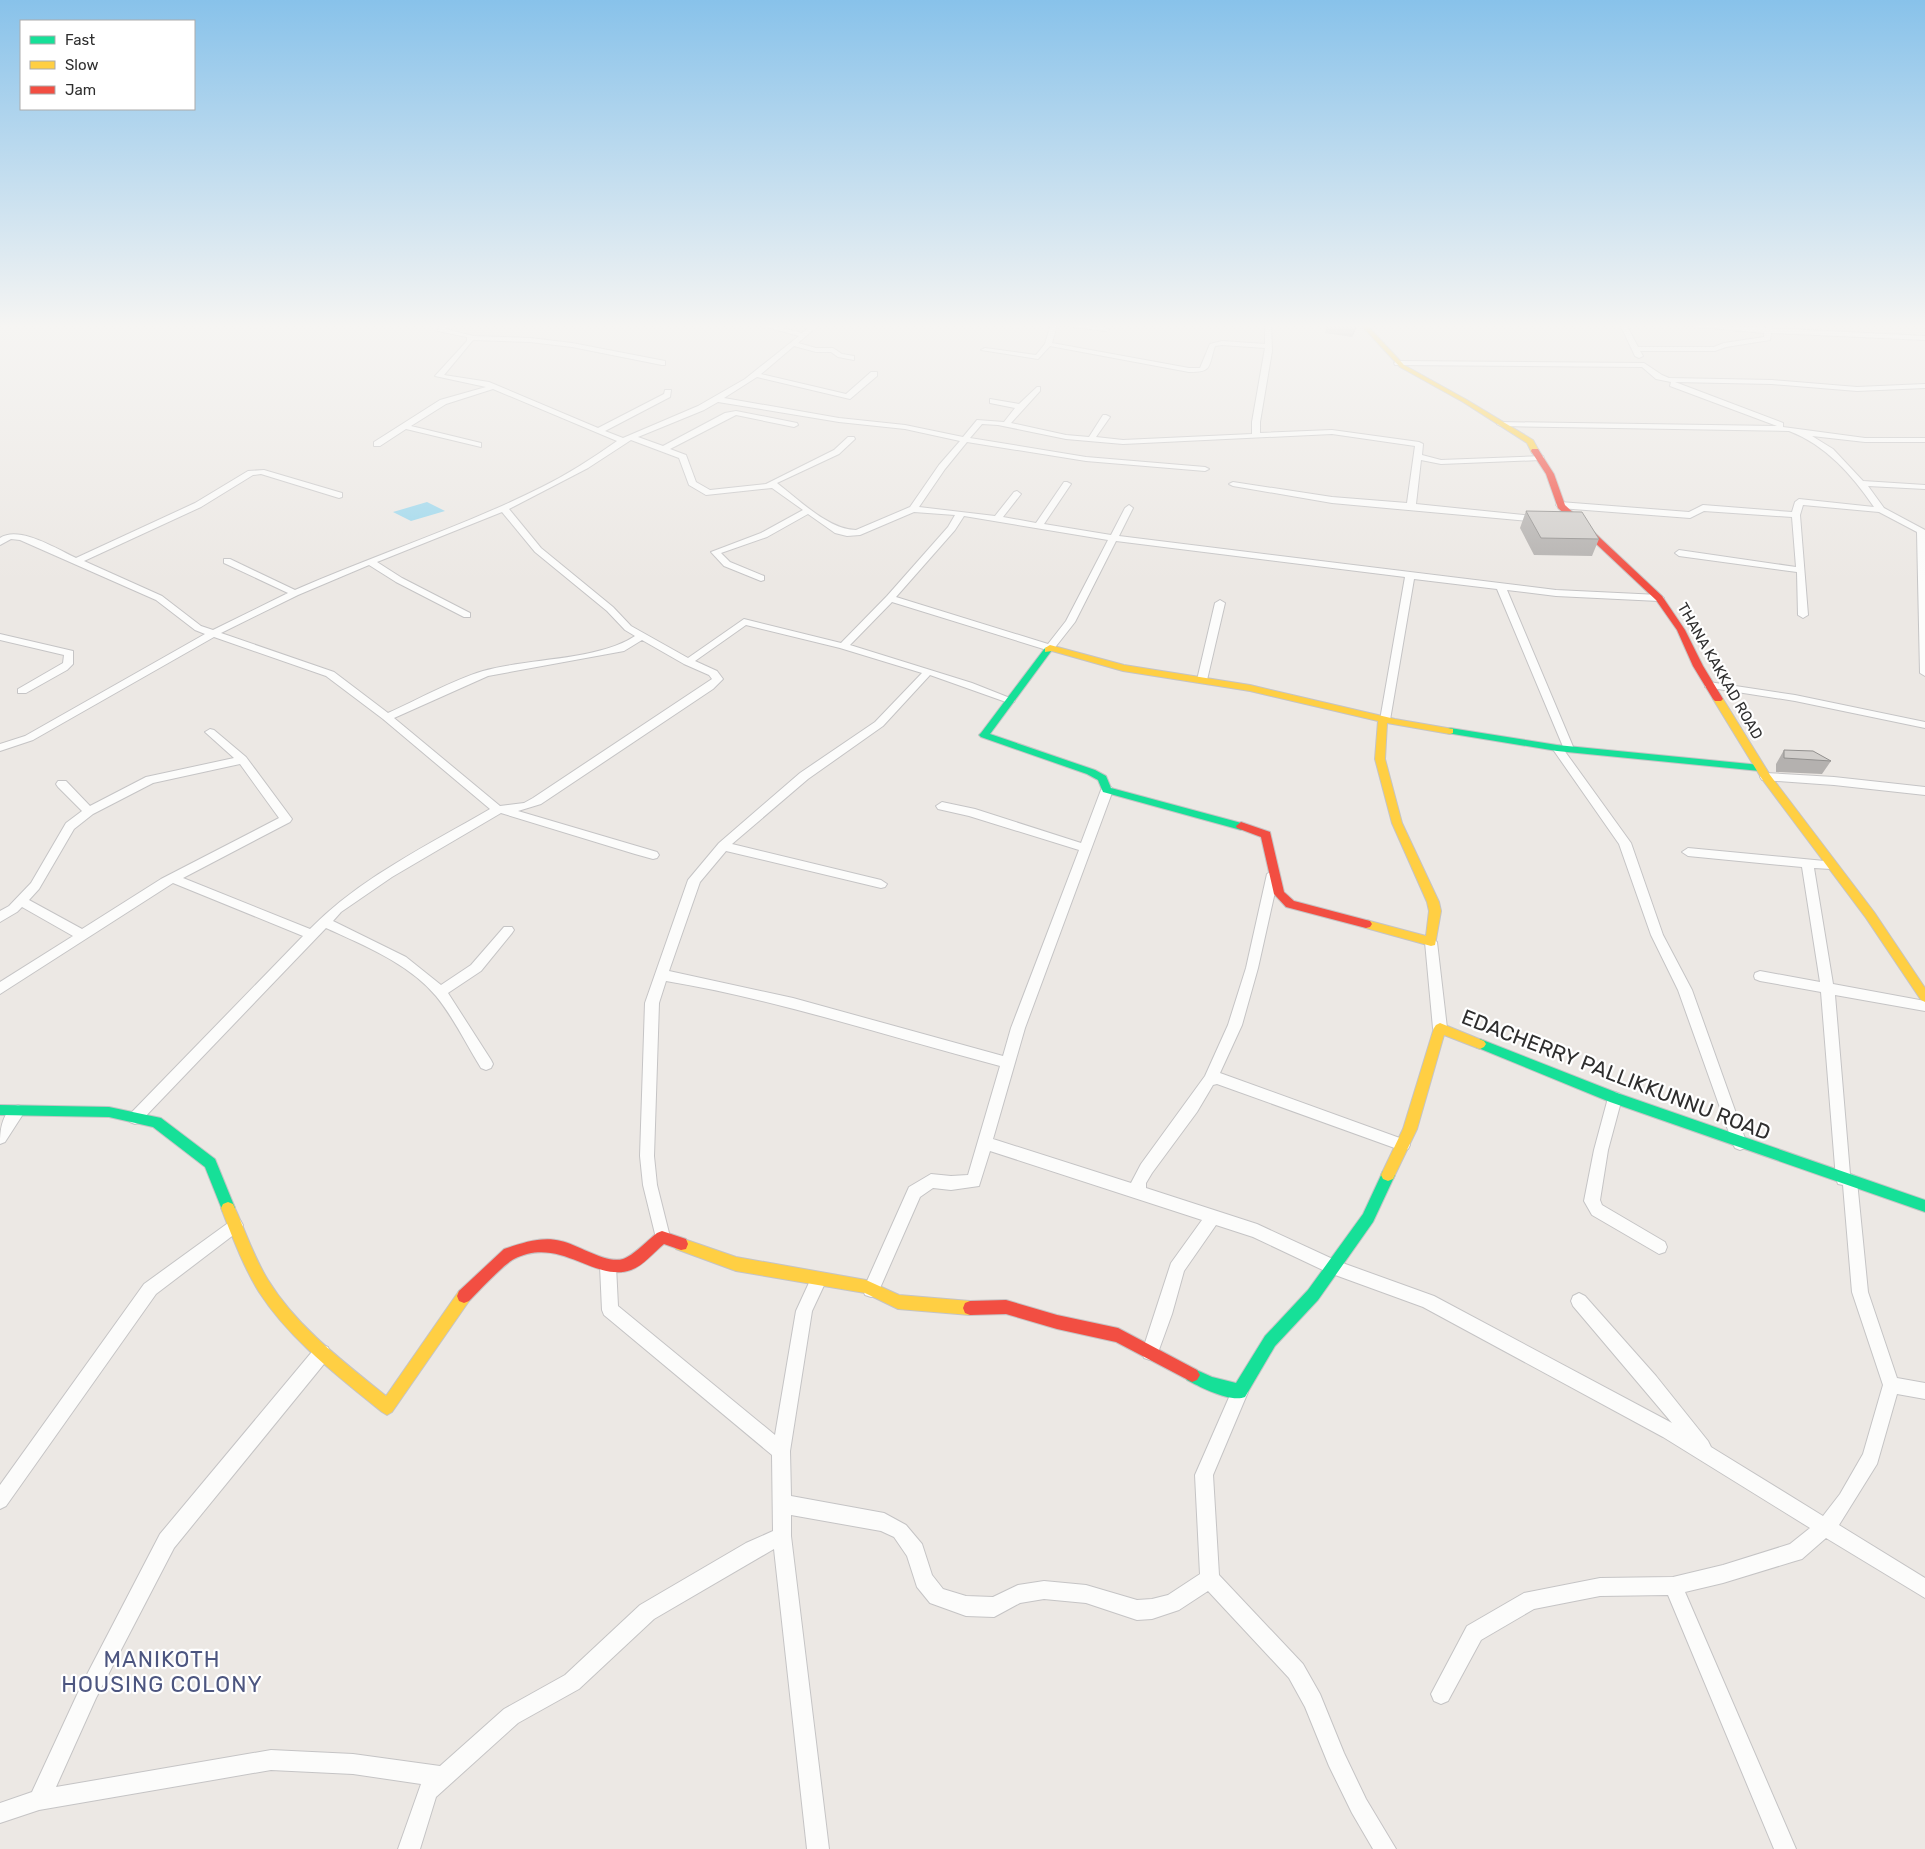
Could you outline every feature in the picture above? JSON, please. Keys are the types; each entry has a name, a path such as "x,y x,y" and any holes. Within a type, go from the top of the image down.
{"main road":[{"name":"THANA KAKKAD ROAD","path":"1478,410 1530,442 1550,474 1560,505 1573,523 1659,598 1681,630 1709,685 1763,773 1831,866 1870,915 1925,997"},
{"path":"1384,720 1380,759 1397,823 1433,902 1435,911 1431,942 1290,904 1283,900 1279,894 1266,836 1260,831 1107,790 1102,778 1091,772 984,735 1050,648 1123,668 1250,688 1384,720 1563,748 1763,773"},
{"name":"EDACHERRY PALLIKKUNNU ROAD","path":"1240,1392 1270,1341 1313,1295 1368,1218 1403,1145 1424,1084 1440,1028 1615,1098 1740,1144 1925,1206"},
{"path":"0,1110 109,1112 156,1122 210,1163 246,1254 271,1297 322,1353 387,1407 464,1296 509,1254 537,1246 560,1247 608,1266 629,1264 662,1237 736,1264 871,1290 898,1302 955,1308 1006,1307 1057,1322 1118,1335 1210,1384 1240,1392"}],"street":[{"path":"377,444 431,410"},
{"path":"551,410 600,430 664,449 683,457 692,484 709,493 774,485 838,531 857,533 913,509 961,513 1114,538 1410,576 1556,593 1659,598"},
{"path":"600,430 638,410"},
{"path":"0,748 29,738 213,633 295,593 369,561 504,510 589,466 627,439 696,410"},
{"path":"782,410 839,420 904,427 965,439 1090,447 1205,469"},
{"path":"1007,424 1015,410"},
{"path":"1256,436 1258,410"},
{"path":"1744,410 1800,432 1865,440 1925,440"},
{"path":"664,449 728,415 736,413 794,425"},
{"path":"1090,447 1106,417"},
{"path":"913,509 942,467 980,422 1007,424 1066,437 1090,447 1124,442 1332,432 1419,444 1411,506"},
{"path":"1501,424 1790,429"},
{"path":"407,427 478,444"},
{"path":"1800,432 1827,449 1862,483 1881,510"},
{"path":"769,485 832,454 851,439"},
{"path":"1418,457 1441,462 1540,458"},
{"path":"77,561 198,505 251,473 261,472 339,495"},
{"path":"1862,483 1925,487"},
{"path":"1039,525 1067,484"},
{"path":"1234,484 1332,500 1549,520"},
{"path":"997,518 1017,494"},
{"path":"1802,615 1801,570 1796,515 1799,502 1881,510 1923,531 1925,673"},
{"path":"1560,505 1690,515 1703,508 1796,515"},
{"path":"890,598 1050,648 1070,622 1129,508"},
{"path":"135,1118 337,909 388,874 498,810 526,806 537,800 709,687 718,679 713,673 688,662 628,628 610,609 538,550 504,510"},
{"path":"761,578 727,564 714,552 758,538 808,511"},
{"path":"843,646 890,598 952,528 961,513"},
{"path":"0,542 10,536 22,537 159,598 198,628 330,674 387,717 498,810 543,820 610,844 653,855"},
{"path":"1679,553 1801,570"},
{"path":"227,561 295,593"},
{"path":"369,561 399,580 467,615"},
{"path":"1384,720 1410,576"},
{"path":"1501,586 1563,748 1626,843 1657,934 1685,990 1740,1144"},
{"path":"1202,680 1220,603"},
{"path":"688,662 744,622 843,646 928,672 944,675 1010,700"},
{"path":"387,717 485,674 519,666 555,662 624,648 642,636"},
{"path":"0,637 69,653 68,664 22,691"},
{"path":"662,1237 650,1185 647,1156 652,1003 694,880 724,846 804,776 879,724 928,672"},
{"path":"1709,685 1795,698 1925,725"},
{"path":"0,989 82,934 172,878 286,819 242,759 210,732"},
{"path":"0,917 21,901 35,886 52,860 70,826 89,811 150,780 229,764 242,759"},
{"path":"1763,773 1925,792"},
{"path":"62,784 89,811"},
{"path":"871,1290 914,1192 931,1181 951,1183 974,1181 1018,1028 1107,790"},
{"path":"942,806 971,812 1085,848"},
{"path":"724,846 881,884"},
{"path":"1688,852 1831,866"},
{"path":"1441,1694 1474,1633 1531,1600 1600,1588 1673,1586 1723,1574 1795,1552 1827,1526 1846,1500 1871,1458 1891,1385 1860,1292 1828,989 1807,863"},
{"path":"1274,872 1252,968 1235,1025 1212,1076 1403,1145"},
{"path":"172,878 312,935"},
{"path":"21,901 82,934"},
{"path":"324,922 382,949 412,969 440,992 486,1064"},
{"path":"440,992 476,968 508,930"},
{"path":"1431,942 1440,1028"},
{"path":"661,975 711,982 782,999 920,1040 1008,1063"},
{"path":"1760,976 1925,1006"},
{"path":"1139,1193 1138,1182 1157,1152 1194,1107 1208,1081 1217,1078"},
{"path":"1615,1098 1601,1150 1592,1201 1596,1210 1659,1247"},
{"path":"0,1138 18,1111"},
{"path":"984,1143 1257,1230 1333,1267 1428,1301 1669,1431 1827,1526 1925,1588"},
{"path":"1150,1352 1164,1314 1177,1268 1213,1216"},
{"path":"0,1500 150,1289 235,1225"},
{"path":"608,1266 610,1310 781,1451"},
{"path":"818,1849 782,1536 781,1451 804,1311 819,1280"},
{"path":"1578,1301 1650,1382 1709,1455"},
{"path":"39,1800 89,1691 167,1541 322,1353"},
{"path":"1891,1385 1925,1391"},
{"path":"1240,1392 1204,1474 1210,1579 1296,1671 1313,1701 1336,1758 1359,1806 1385,1849"},
{"path":"782,1504 884,1522 900,1531 915,1551 924,1580 937,1596 966,1606 994,1607 1018,1594 1044,1590 1086,1594 1137,1610 1152,1609 1172,1603 1210,1579"},
{"path":"409,1849 428,1791 511,1716 572,1682 647,1612 753,1550 782,1536"},
{"path":"1673,1586 1785,1849"},
{"path":"0,1813 39,1800 271,1760 353,1764 444,1777"}],"water":[{"path":"427,502 445,511 411,521 393,512"}],"building":[{"path":"1526,511 1582,512 1599,539 1541,538"},
{"path":"1784,750 1813,751 1831,761 1784,758"}],"traffic: fast":[{"path":"1048,650 984,735 1091,772 1102,778 1107,790 1241,826"},
{"path":"1450,731 1557,748 1760,768"},
{"path":"1480,1044 1615,1098 1925,1206"},
{"path":"0,1110 109,1112 156,1122 210,1163 228,1208"},
{"path":"1192,1375 1210,1384 1240,1392 1270,1341 1313,1295 1368,1218 1388,1175"}],"traffic: slow":[{"path":"1480,410 1530,442 1535,451"},
{"path":"1048,650 1050,648 1123,668 1250,688 1395,722 1450,731"},
{"path":"1718,699 1766,777 1870,915 1925,997"},
{"path":"1366,924 1431,942 1435,911 1433,902 1397,823 1380,759 1383,719"},
{"path":"1388,1175 1410,1129 1440,1028 1480,1044"},
{"path":"228,1208 258,1276 283,1313 311,1342 387,1407 464,1296"},
{"path":"681,1244 736,1264 866,1287 898,1302 970,1308"}],"traffic: jam":[{"path":"1535,451 1550,474 1561,506 1659,598 1681,630 1698,666 1718,699"},
{"path":"1241,826 1266,835 1279,894 1290,904 1366,924"},
{"path":"464,1296 509,1254 537,1246 560,1247 614,1267 629,1264 662,1237 681,1244"},
{"path":"970,1308 1006,1307 1057,1322 1118,1335 1192,1375"}],"district":[{"name":"MANIKOTH HOUSING COLONY","path":"162,1672"}]}
